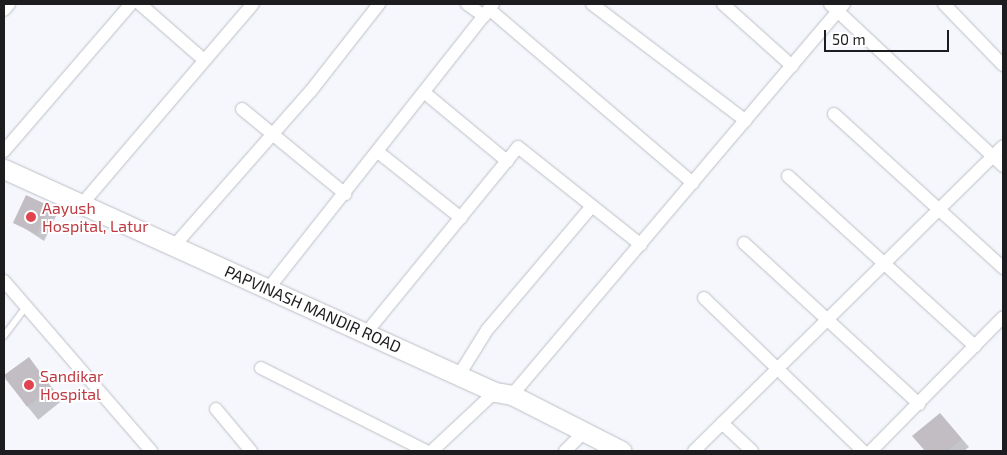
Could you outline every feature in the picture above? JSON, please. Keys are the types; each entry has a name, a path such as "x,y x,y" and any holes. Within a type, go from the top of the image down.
{"street":[{"path":"4,10 9,4"},
{"path":"4,151 131,4"},
{"path":"140,4 204,60"},
{"path":"82,204 254,4"},
{"path":"174,246 273,134 379,4"},
{"path":"467,4 489,10 693,183"},
{"path":"592,4 746,121"},
{"path":"723,4 792,66"},
{"path":"944,4 1003,64"},
{"path":"432,451 504,394 641,245 792,66 837,6 1003,166"},
{"path":"268,289 489,10"},
{"path":"425,93 507,161"},
{"path":"242,109 345,194"},
{"path":"834,114 1003,268"},
{"path":"694,451 882,262 1003,146"},
{"path":"366,333 518,147 641,245"},
{"path":"378,152 461,218"},
{"name":"PAPVINASH MANDIR ROAD","path":"4,169 504,394 622,451"},
{"path":"788,176 976,346"},
{"path":"459,375 487,330 592,206"},
{"path":"744,243 919,404"},
{"path":"4,282 151,451"},
{"path":"704,298 774,369 863,451"},
{"path":"871,451 1003,317"},
{"path":"261,368 426,451"},
{"path":"216,409 251,451"},
{"path":"722,423 752,451"},
{"path":"565,451 584,432"}],"lane":[{"path":"4,336 26,308"}],"building":[{"path":"26,195 50,206 36,234 13,223"},
{"path":"29,357 52,389 27,407 4,375"},
{"path":"940,413 962,439 948,451 925,451 912,436"}],"place":[{"name":"Aayush Hospital, Latur","path":"31,217"},
{"name":"Sandikar Hospital","path":"29,385"}]}
